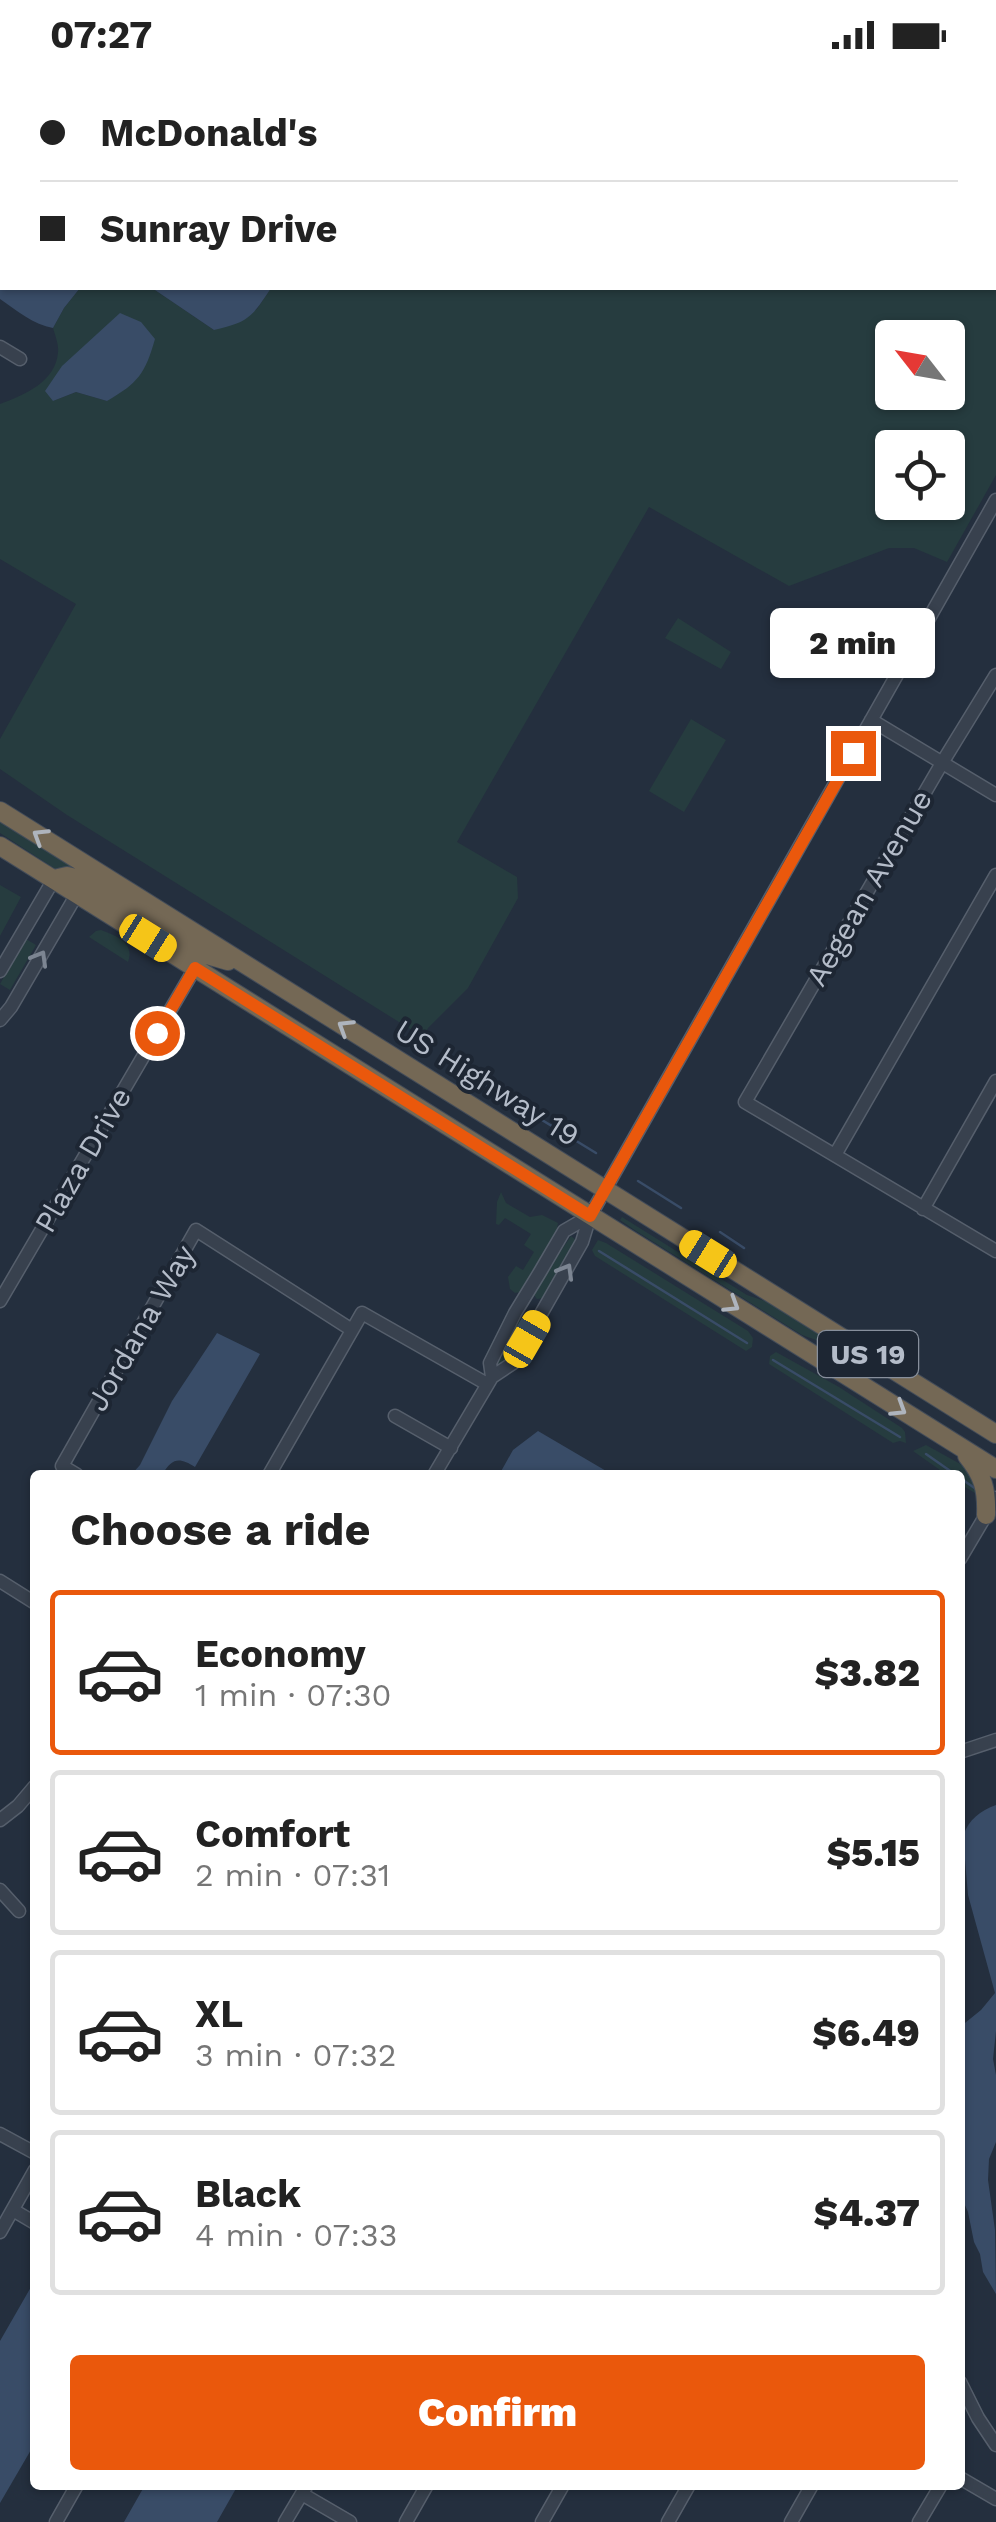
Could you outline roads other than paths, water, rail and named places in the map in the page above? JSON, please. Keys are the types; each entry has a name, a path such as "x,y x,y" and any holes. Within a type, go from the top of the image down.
{"highway":[{"name":"US Highway 19","path":"0,810 991,1428"},
{"name":"US Highway 19","path":"0,846 996,1469"},
{"path":"54,880 67,876 85,880 204,954 252,969"},
{"path":"961,1447 985,1484 986,1515"}],"street":[{"path":"0,347 20,360"},
{"path":"437,1470 490,1381 513,1363 582,1242 590,1216 996,500"},
{"name":"Aegean Avenue","path":"835,1155 745,1102 996,675"},
{"path":"872,720 996,795"},
{"path":"996,875 835,1155 996,1251"},
{"path":"0,972 54,880"},
{"path":"0,1020 77,894"},
{"name":"Plaza Drive","path":"0,1301 195,968"},
{"path":"923,1209 996,1081"},
{"path":"490,1381 490,1363 564,1232 590,1216"},
{"name":"Jordana Way","path":"69,1470 62,1466 196,1230 352,1330"},
{"path":"272,1470 362,1313 490,1381"},
{"path":"395,1416 450,1448"},
{"path":"965,1551 996,1498"},
{"path":"0,1581 30,1595"},
{"path":"965,1750 996,1740"},
{"path":"0,1820 30,1792"},
{"path":"0,1890 19,1911"},
{"path":"0,2134 30,2151"},
{"path":"0,2232 30,2179"},
{"path":"13,2210 30,2220"},
{"path":"965,2392 996,2445"},
{"path":"965,2481 996,2499"},
{"path":"56,2522 74,2490"},
{"path":"285,2522 303,2490"},
{"path":"305,2490 350,2522"},
{"path":"406,2522 424,2490"},
{"path":"542,2522 561,2490"},
{"path":"668,2522 686,2490"},
{"path":"791,2522 809,2490"},
{"path":"919,2522 938,2490"}],"water":[{"path":"0,290 78,290 53,328 32,320 0,299"},
{"path":"155,290 270,290 248,317 214,330"},
{"path":"120,313 141,322 155,339 139,376 107,401 76,392 53,401 45,391 62,366"},
{"path":"217,1333 260,1354 195,1467 176,1461 166,1470 136,1470 172,1401"},
{"path":"538,1431 604,1470 502,1470 513,1450"},
{"path":"996,1805 996,2142 989,2159 988,2180 995,2230 996,2294 983,2272 965,2205 965,2023 995,1993 968,1895 965,1860 965,1832 985,1810"},
{"path":"30,2289 30,2452 0,2503 0,2341"},
{"path":"142,2490 235,2490 217,2522 124,2522"}],"waterway":[{"path":"447,1062 596,1153"},
{"path":"638,1181 681,1208"},
{"path":"720,1232 744,1248"},
{"path":"599,1251 747,1343"},
{"path":"773,1360 900,1437"},
{"path":"926,1454 949,1470"},
{"path":"965,1481 976,1489"}]}
